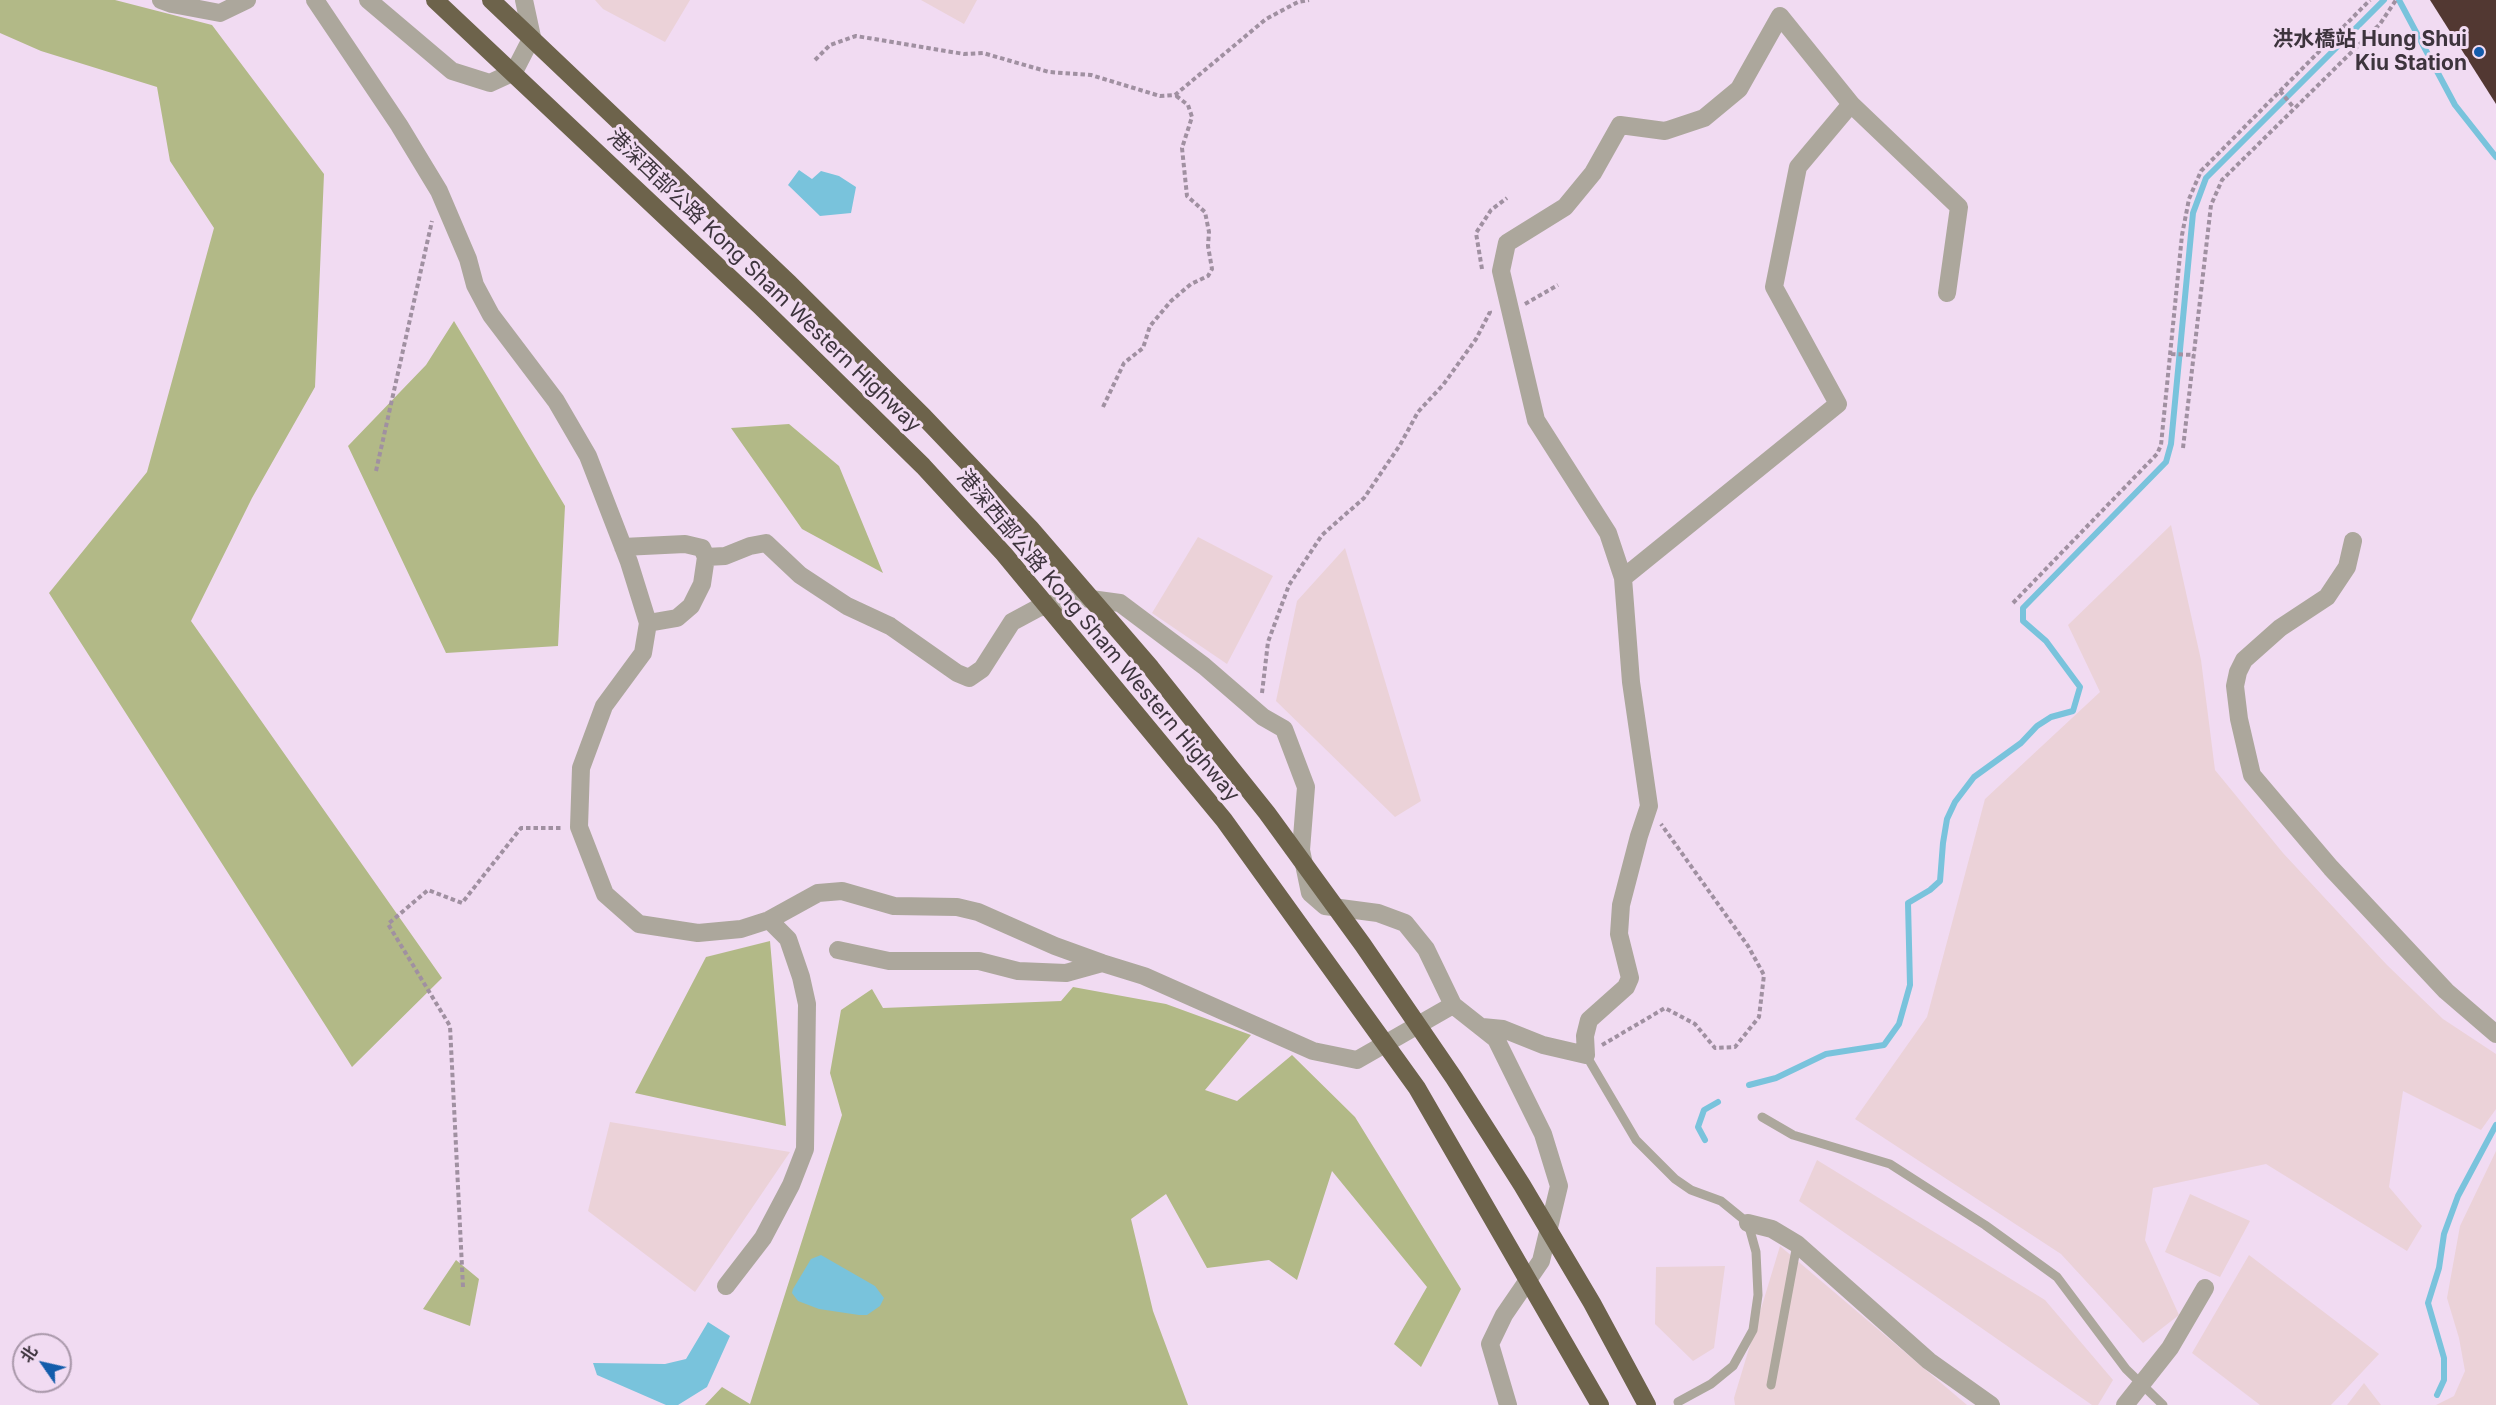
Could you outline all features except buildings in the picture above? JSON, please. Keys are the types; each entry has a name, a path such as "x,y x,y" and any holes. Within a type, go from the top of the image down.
{"highway":[{"name":"港深西部公路 Kong Sham Western Highway","path":"435,0 760,306 923,466 1004,554 1224,820 1417,1088 1600,1405"},
{"name":"港深西部公路 Kong Sham Western Highway","path":"491,0 781,275 924,417 1030,528 1151,668 1267,813 1364,945 1454,1078 1522,1185 1592,1303 1647,1405"}],"street":[{"path":"161,0 220,13 247,0"},
{"path":"317,0 439,191 468,259 475,285 491,315 556,401 588,456 623,547 648,623 642,652 604,706 581,768 579,827 605,894 639,924 698,933 741,929 769,920 818,893 842,891 894,906 957,907 978,912 1055,946 1144,976 1313,1051 1357,1060 1453,1005"},
{"path":"368,0 452,71 490,83 514,72 532,38 525,0"},
{"path":"1482,1027 1503,1029 1543,1045 1586,1054 1585,1036 1589,1020 1626,987 1630,978 1619,934 1621,905 1649,806 1631,682 1623,578 1608,533 1536,420 1501,271 1506,243 1565,207 1593,173 1620,125 1665,131 1704,117 1739,89 1780,16 1851,104 1959,207 1947,293"},
{"path":"1623,578 1838,404 1774,287 1798,167 1851,104"},
{"path":"2353,541 2347,567 2327,597 2280,628 2244,660 2238,672 2235,686 2239,719 2252,775 2331,868 2438,983 2496,1034"},
{"path":"706,557 725,556 750,546 766,543 800,574 847,606 890,626 957,673 969,678 981,669 1012,622 1038,608 1076,597 1120,603 1204,666 1257,711 1284,729 1306,787 1301,850 1310,893 1325,906 1378,913 1405,923 1426,949 1453,1005 1496,1039 1543,1134 1559,1186 1541,1261 1504,1315 1491,1344 1508,1405"},
{"path":"623,547 686,544 702,548 706,557 702,584 691,606 677,618 648,623"},
{"path":"726,1286 763,1238 791,1185 805,1149 807,1004 801,977 788,939 769,920"},
{"path":"838,950 889,961 979,961 1018,971 1066,974 1102,963"},
{"path":"1748,1223 1772,1229 1797,1244 1929,1361 1991,1405"},
{"path":"2125,1405 2170,1348 2205,1288"}],"lane":[{"path":"1586,1054 1636,1140 1675,1179 1691,1190 1721,1201 1748,1223 1756,1252 1758,1294 1753,1329 1733,1366 1711,1384 1678,1402"},
{"path":"1762,1117 1793,1135 1890,1164 1985,1225 2056,1277 2126,1369 2163,1405"},
{"path":"1771,1385 1797,1244"}],"path":[{"path":"815,60 830,45 856,36 964,54 983,53 1049,72 1091,75 1160,96 1175,95 1266,19 1298,2 1309,0"},
{"path":"2013,603 2157,454 2161,445 2182,235 2189,199 2200,171 2370,0"},
{"path":"2183,448 2211,205 2222,180 2380,24 2396,0"},
{"path":"2280,91 2294,108"},
{"path":"1103,407 1124,363 1143,348 1150,326 1171,301 1191,284 1208,276 1212,269 1205,212 1187,196 1182,148 1192,117 1188,105 1175,95"},
{"path":"376,471 439,191"},
{"path":"1482,270 1476,233 1491,210 1507,198"},
{"path":"1257,711 1265,684 1268,642 1289,585 1322,535 1364,498 1400,445 1418,412 1443,385 1476,339 1490,312 1488,301"},
{"path":"2171,354 2194,355"},
{"path":"1586,1054 1665,1008 1695,1024 1715,1048 1735,1047 1759,1017 1764,975 1748,946 1649,806"},
{"path":"463,1287 450,1026 388,924 428,890 462,903 521,828 579,827"}],"shaded area":[{"path":"595,0 690,0 665,42 603,9"},
{"path":"921,0 977,0 964,24"},
{"path":"2171,525 2201,660 2215,770 2283,853 2387,965 2443,1019 2496,1054 2496,1109 2481,1130 2403,1091 2389,1187 2422,1226 2407,1251 2266,1164 2153,1188 2145,1240 2179,1315 2143,1343 2061,1254 1855,1119 1927,1017 1985,799 2100,692 2068,625"},
{"path":"1198,537 1273,576 1227,664 1152,613"},
{"path":"1345,548 1421,801 1395,817 1276,701 1297,601"},
{"path":"610,1122 790,1152 695,1292 588,1211"},
{"path":"2496,1151 2496,1405 2436,1405 2454,1396 2465,1371 2459,1338 2447,1298 2460,1226"},
{"path":"1817,1160 2045,1300 2113,1380 2098,1405 2092,1405 1799,1201"},
{"path":"2190,1194 2250,1221 2220,1277 2165,1252"},
{"path":"1780,1246 1967,1405 1735,1405 1734,1398"},
{"path":"2249,1255 2379,1354 2331,1405 2260,1405 2192,1353"},
{"path":"1725,1266 1714,1348 1693,1361 1655,1324 1656,1267"},
{"path":"2364,1383 2381,1405 2347,1405"}],"green space":[{"path":"0,0 115,0 212,25 324,174 315,387 252,498 191,621 442,978 352,1067 49,593 147,472 214,228 170,161 157,87 41,51 0,33"},
{"path":"454,321 565,506 558,646 446,653 348,446 426,365"},
{"path":"789,424 839,466 883,573 802,529 731,428"},
{"path":"770,941 786,1126 635,1093 706,957"},
{"path":"1073,987 1166,1004 1251,1035 1205,1090 1237,1101 1292,1055 1355,1117 1461,1289 1421,1367 1394,1344 1427,1287 1332,1171 1297,1280 1269,1260 1207,1268 1166,1194 1131,1219 1153,1311 1188,1405 705,1405 722,1387 750,1404 842,1115 830,1073 841,1010 872,989 883,1008 1061,1001"},
{"path":"456,1260 479,1279 470,1326 423,1309"}],"water":[{"path":"799,170 812,179 821,171 839,176 856,187 851,213 820,216 788,185"},
{"path":"821,1255 875,1286 884,1298 880,1306 867,1315 859,1315 819,1309 798,1301 792,1293 793,1289 811,1259"},
{"path":"708,1322 730,1336 707,1387 678,1405 666,1405 597,1375 593,1363 665,1364 686,1359"}],"waterway":[{"path":"1749,1085 1776,1078 1826,1054 1884,1045 1899,1024 1910,985 1908,903 1940,881 1947,819 1955,802 1974,777 2021,743 2037,726 2051,717 2073,711 2080,687 2046,641 2023,621 2023,608 2166,462 2171,444 2193,213 2206,178 2384,0"},
{"path":"2399,0 2455,105 2496,157"},
{"path":"1705,1140 1698,1127 1704,1110 1718,1102"},
{"path":"2437,1395 2444,1380 2444,1358 2428,1303 2439,1268 2444,1234 2458,1196 2496,1125"}],"place":[{"name":"洪水橋站 Hung Shui Kiu Station","path":"2479,52"}]}
